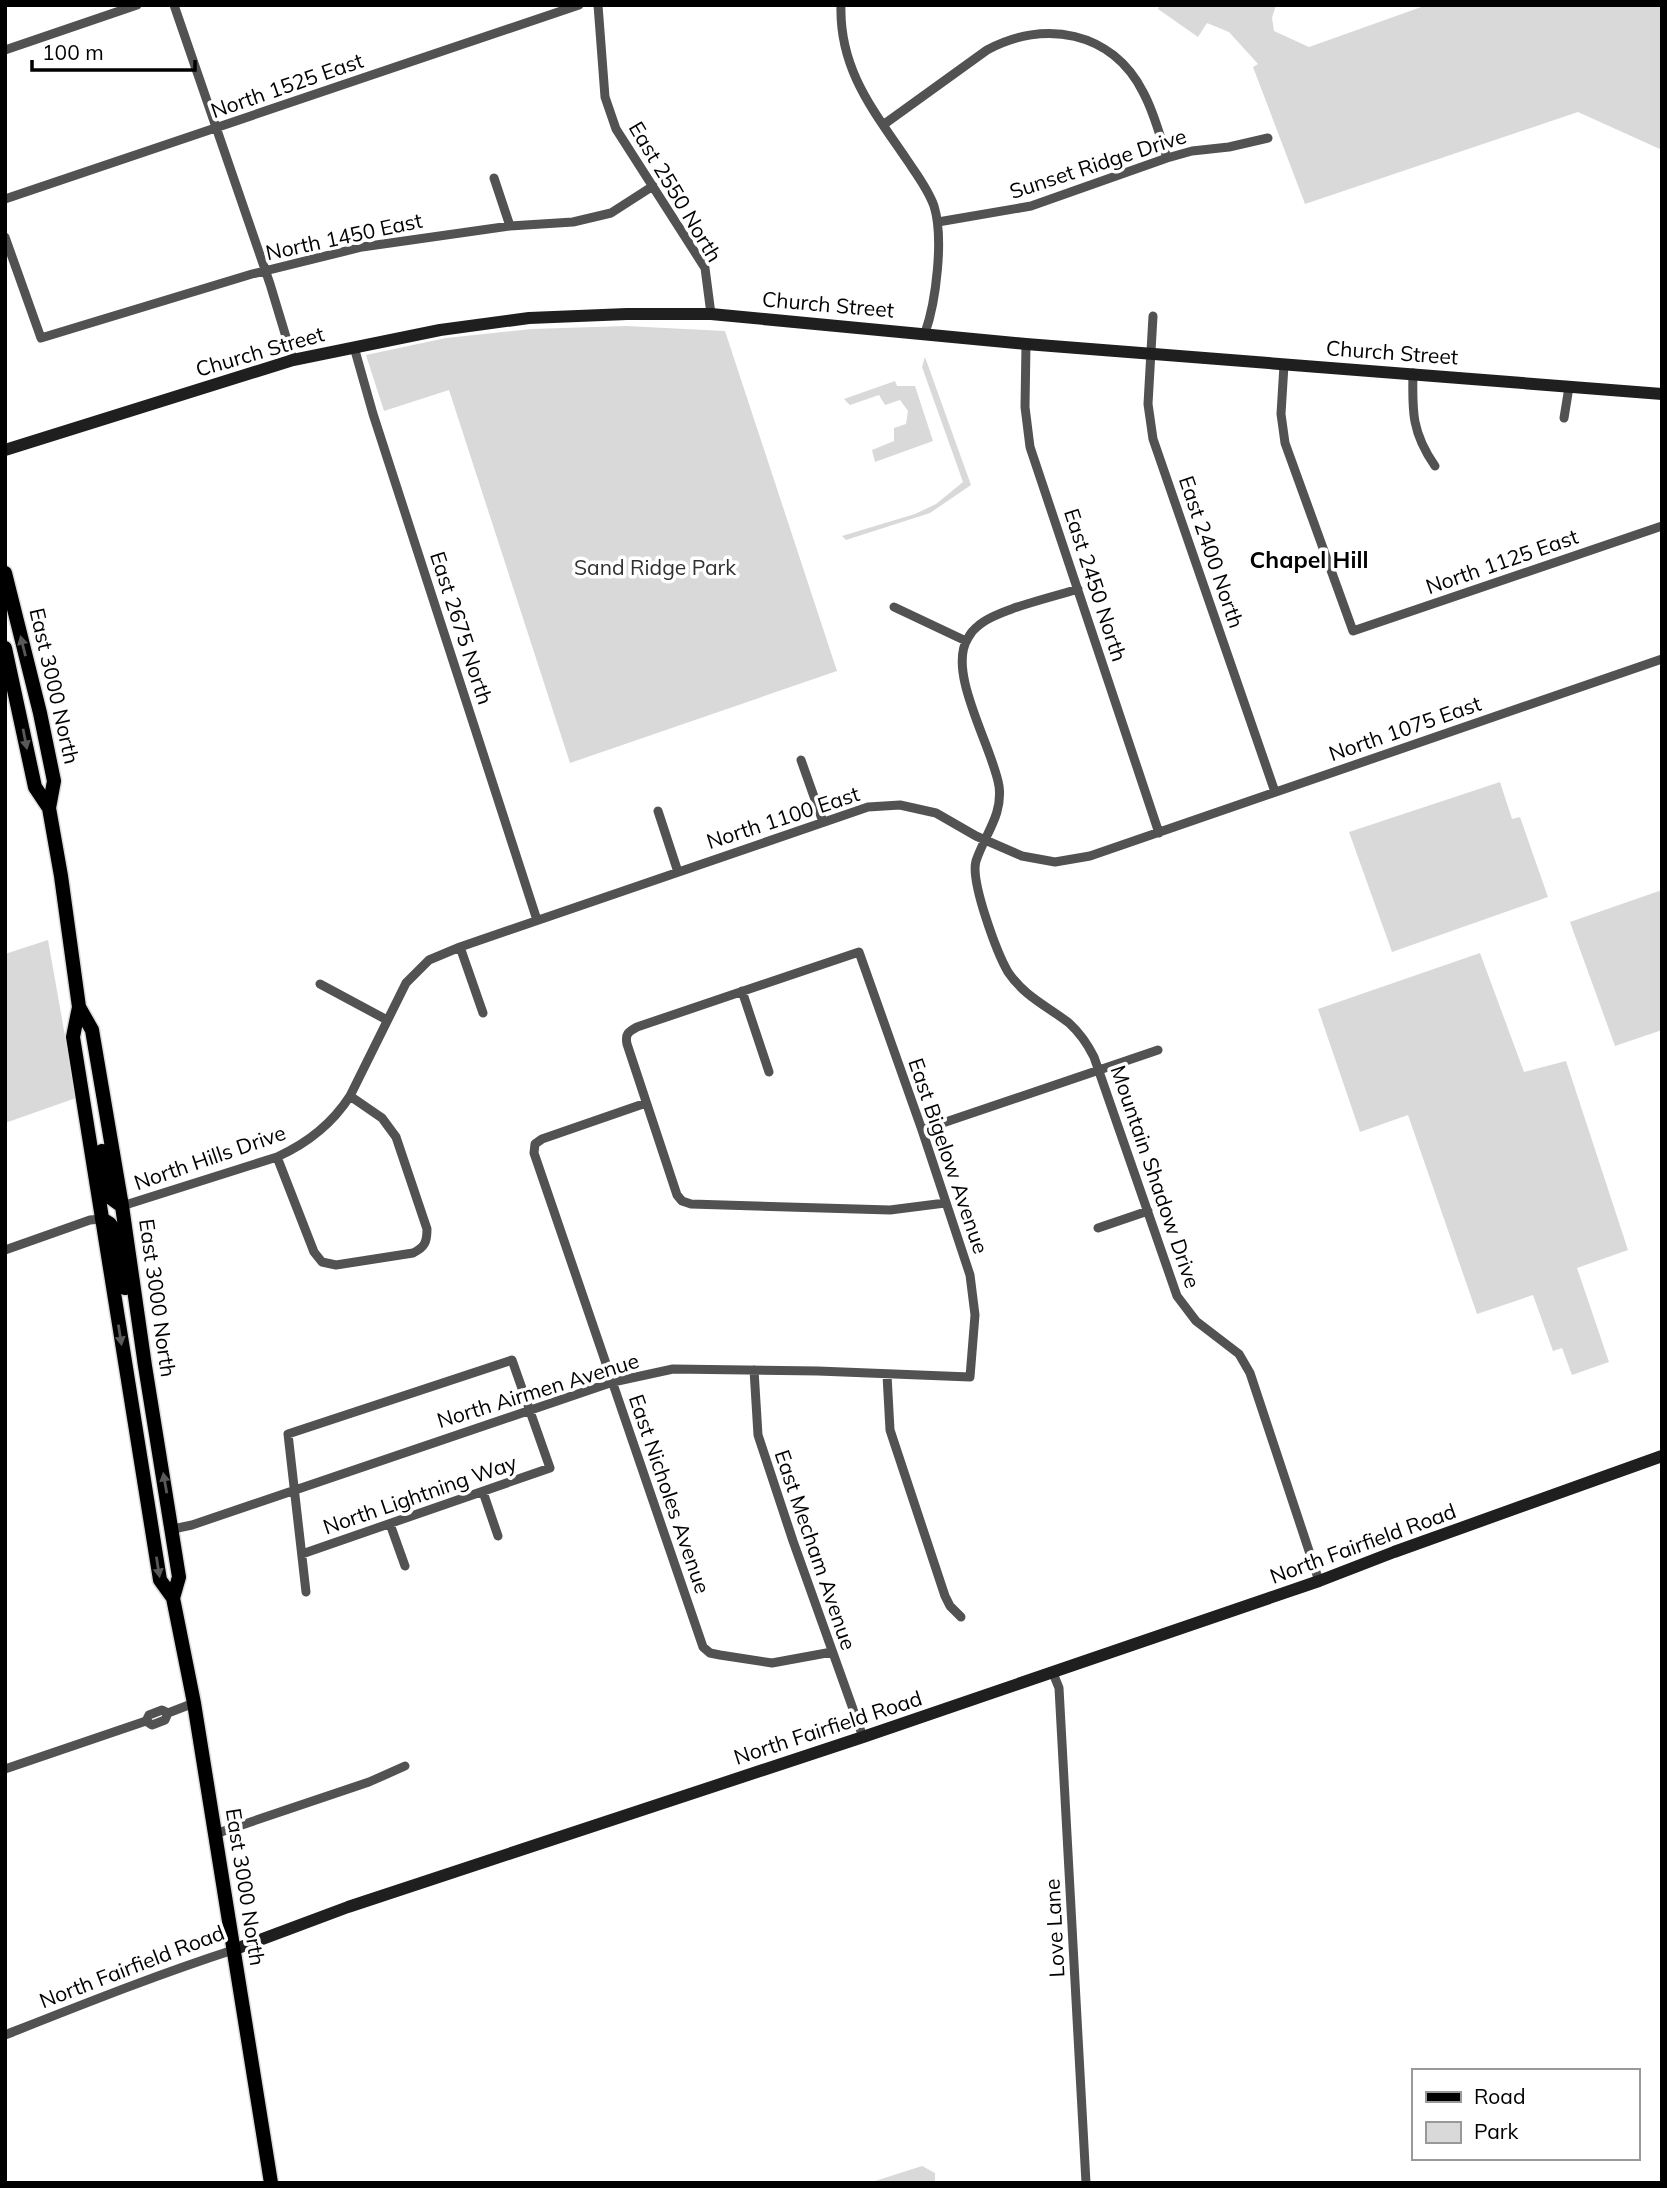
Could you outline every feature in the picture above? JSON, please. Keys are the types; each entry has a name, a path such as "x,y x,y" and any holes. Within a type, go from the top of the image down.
{"main road":[{"name":"East 3000 North","path":"5,573 54,781 49,808 61,876 77,1014 73,1037 160,1580 173,1598 194,1703 271,2183"},
{"name":"East 3000 North","path":"5,648 35,786 49,808"},
{"name":"East 3000 North","path":"77,1014 92,1030 122,1206 173,1529 179,1577 173,1598"},
{"path":"102,1219 110,1224 115,1232 143,1397 154,1419"}],"street":[{"path":"5,50 137,5"},
{"path":"174,5 293,360"},
{"name":"North 1525 East","path":"5,199 579,5"},
{"name":"East 2550 North","path":"598,5 608,111 616,129 705,268 711,314"},
{"path":"841,5 844,44 852,74 868,104 925,187 938,222 939,241 932,314 925,333"},
{"path":"883,125 1002,42 1030,34 1075,35 1113,55 1129,70 1143,91 1167,158"},
{"name":"Sunset Ridge Drive","path":"938,222 1031,206 1167,158 1268,138"},
{"path":"494,178 510,226"},
{"name":"North 1450 East","path":"5,237 41,338 265,270 362,247 510,226 573,222 611,213 653,186"},
{"name":"Church Street","path":"5,450 293,360 354,346 440,330 529,318 627,314 711,314 1026,344 1662,394"},
{"name":"East 2400 North","path":"1153,316 1148,404 1153,439 1275,792"},
{"name":"East 2450 North","path":"1026,344 1025,407 1030,447 1159,833"},
{"name":"East 2675 North","path":"354,346 537,920"},
{"name":"North 1125 East","path":"1284,365 1281,414 1285,443 1353,631 1662,526"},
{"path":"1413,373 1412,412 1422,447 1435,466"},
{"path":"1564,418 1569,387"},
{"path":"894,607 966,641 978,625 999,615 1078,589"},
{"name":"Mountain Shadow Drive","path":"966,641 961,660 964,680 999,785 1000,807 975,864 976,888 999,951 1008,971 1019,986 1033,1000 1070,1024 1081,1035 1100,1069 1177,1296 1184,1309 1196,1321 1239,1354 1250,1373 1320,1581"},
{"name":"North 1075 East","path":"1159,833 1662,659"},
{"path":"801,760 823,822"},
{"name":"North 1100 East","path":"537,920 868,807 900,805 936,813 985,840 1022,856 1055,862 1090,856 1159,833"},
{"path":"658,811 678,872"},
{"name":"North Hills Drive","path":"122,1206 277,1157 319,1133 350,1096 406,983 429,960 537,920"},
{"path":"460,947 483,1013"},
{"name":"East Bigelow Avenue","path":"742,991 859,951 970,1275 975,1301 970,1377"},
{"path":"320,984 387,1020"},
{"path":"769,1072 742,991 629,1031 626,1037 646,1103 677,1195 682,1202 890,1210 945,1203"},
{"path":"922,1130 1158,1050"},
{"path":"277,1157 314,1252 322,1262 336,1265 413,1253 421,1249 427,1241 427,1229 396,1137 382,1118 350,1096"},
{"name":"East Nicholes Avenue","path":"646,1103 542,1139 535,1144 534,1153 703,1647 710,1653 772,1663 832,1652"},
{"path":"1098,1228 1148,1211"},
{"path":"5,1250 90,1220 102,1219"},
{"path":"306,1591 288,1434 512,1360 528,1409"},
{"name":"North Airmen Avenue","path":"173,1529 192,1525 528,1409 613,1382 673,1369 970,1377"},
{"name":"East Mecham Avenue","path":"754,1370 758,1435 863,1737"},
{"path":"887,1375 887,1406 895,1448 945,1596 961,1617"},
{"name":"North Lightning Way","path":"302,1554 550,1468 528,1409"},
{"name":"North Fairfield Road","path":"5,2035 140,1981 348,1907 1053,1673 1320,1581 1662,1456"},
{"path":"483,1492 498,1536"},
{"path":"390,1524 405,1566"},
{"name":"Love Lane","path":"1053,1673 1059,1688 1086,2183"},
{"path":"5,1769 146,1721 149,1715 162,1710 168,1713 194,1703"},
{"path":"215,1834 369,1782 405,1766"}],"green space":[{"path":"1160,5 1276,5 1272,18 1274,31 1309,47 1427,5 1662,5 1662,150 1578,112 1305,204 1253,67 1258,64 1229,32 1207,23 1198,37 1158,9"},
{"name":"Sand Ridge Park","path":"626,326 725,331 837,671 570,763 449,390 384,411 366,355 446,338 532,329"},
{"path":"925,357 971,485 930,513 846,540 842,536 915,514 936,504 963,482 922,367"},
{"path":"895,381 897,386 915,386 933,441 875,462 872,450 894,441 894,428 906,424 908,411 900,400 885,405 879,395 850,405 844,399"},
{"path":"1500,782 1512,819 1520,817 1548,897 1392,952 1349,832"},
{"path":"1662,890 1662,1030 1615,1046 1570,922"},
{"path":"48,940 76,1098 5,1123 5,954"},
{"path":"1480,953 1524,1072 1566,1061 1628,1250 1577,1268 1609,1362 1572,1375 1562,1348 1553,1351 1533,1295 1477,1314 1408,1115 1360,1132 1318,1009"},
{"path":"922,2166 935,2173 935,2183 869,2183"}],"district":[{"name":"Chapel Hill","path":"1309,560"}]}
